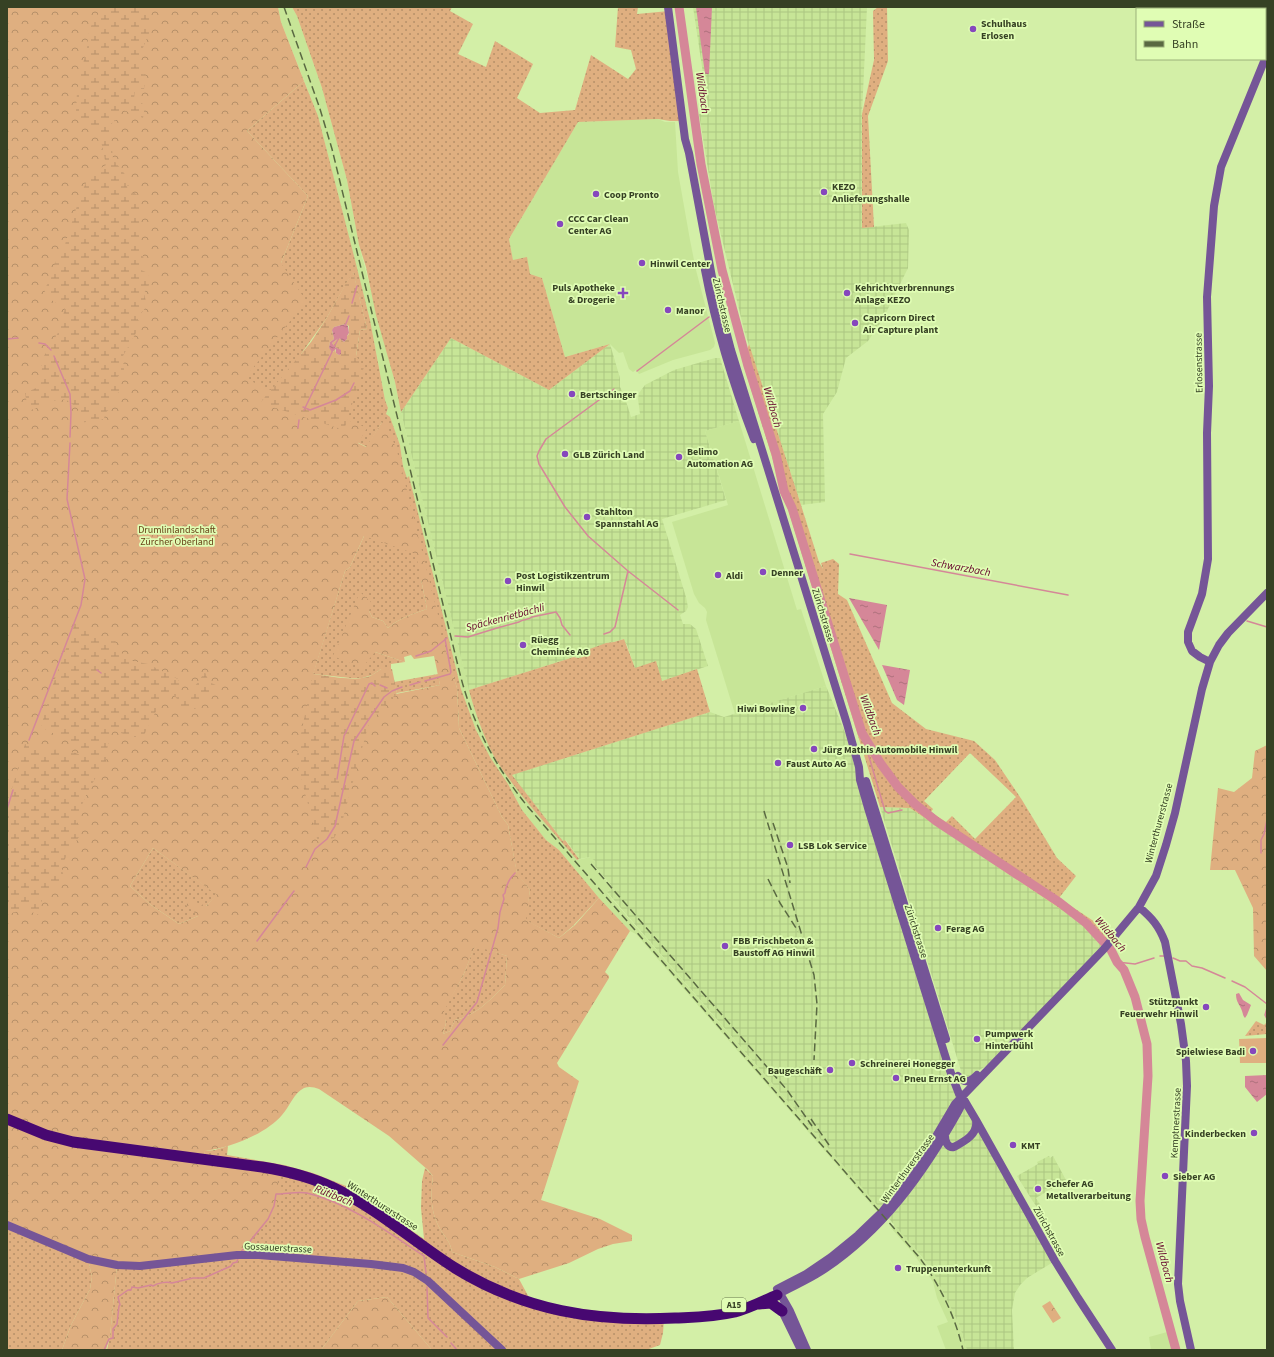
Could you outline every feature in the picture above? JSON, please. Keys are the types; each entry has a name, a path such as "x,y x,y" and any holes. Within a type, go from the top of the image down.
{"highway":[{"name":"Winterthurerstrasse","path":"7,1120 46,1135 73,1142 262,1167 287,1172 314,1180 356,1200 435,1255 475,1279 512,1296 543,1307 571,1314 612,1319 690,1317"},
{"name":"A15","path":"690,1317 703,1318 721,1315 759,1304 778,1292"},
{"name":"A15","path":"690,1317 778,1292"},
{"path":"759,1304 771,1303 786,1311"}],"main road":[{"name":"Zürichstrasse","path":"668,7 685,139 686,164 692,199 709,290 728,351"},
{"name":"Erlosenstrasse","path":"1210,662 1192,651 1188,642 1188,632 1202,594 1208,559 1207,297 1214,206 1221,167 1265,60"},
{"name":"Zürichstrasse","path":"685,139 689,153 712,277 740,402 760,457 767,469 847,724 859,767 860,780 868,808 958,1093 963,1098 976,1120 1078,1298 1112,1350"},
{"name":"Winterthurerstrasse","path":"778,1292 831,1257 858,1235 882,1212 917,1167 940,1132 956,1103 963,1098 996,1060 1112,941 1139,907 1156,876 1166,845 1175,813 1202,689 1210,662 1228,633 1267,593"},
{"name":"Zürichstrasse","path":"859,767 865,778 958,1076 963,1098"},
{"name":"Kemptnerstrasse","path":"1139,907 1160,929 1165,942 1184,1040 1187,1086 1178,1284 1180,1301 1191,1350"},
{"path":"958,1076 963,1081 969,1082 986,1066 996,1060"},
{"path":"950,1068 953,1088 951,1110"},
{"name":"Winterthurerstrasse","path":"778,1292 800,1284 834,1262 856,1246 877,1226 907,1192 930,1160 960,1108 963,1098"},
{"path":"968,1116 976,1120 976,1127 973,1134 956,1147 952,1148 948,1146 945,1136 952,1131 962,1117 968,1116"},
{"name":"Gossauerstrasse","path":"7,1225 88,1259 117,1265 140,1266 237,1255 259,1254 403,1268 414,1272 428,1281 502,1350"},
{"path":"800,1284 790,1296 786,1311 807,1350"},
{"path":"778,1292 801,1350"}],"shaded area":[{"path":"278,7 292,7 297,16 322,88 347,180 359,245 395,382 472,701 497,762 577,860 591,857 595,861 592,864 611,886 607,893 880,1208 877,1211 636,934 630,931 599,898 559,850 546,840 522,810 508,784 490,757 476,730 461,689 409,477 407,479 403,466 400,445 386,414 388,408 385,400 370,320 318,116 281,22"},
{"path":"693,7 867,7 862,114 862,228 906,223 909,230 908,268 883,319 868,341 846,358 837,392 823,414 825,502 801,505 744,330 714,206 699,114 709,113"},
{"path":"658,119 665,122 675,122 678,172 690,240 696,270 715,343 714,347 710,350 673,360 639,374 636,370 633,372 629,369 623,352 619,353 610,344 565,357 542,278 530,274 513,260 509,239 578,122"},
{"path":"451,338 549,390 610,344 620,378 620,387 631,417 640,414 638,399 639,393 645,385 674,370 715,358 720,358 739,421 705,431 726,500 662,519 688,607 686,611 680,615 683,624 690,624 696,629 708,666 662,681 635,668 627,645 623,639 606,643 582,658 574,657 469,690 401,412"},
{"path":"739,421 797,610 801,609 826,686 735,714 706,620 707,612 699,603 694,594 672,522 728,505 705,431"},
{"path":"826,686 859,767 949,1068 1055,1261 1027,1278 1015,1293 1012,1310 1014,1350 967,1350 959,1324 933,1272 922,1257 607,892 609,891 607,888 611,885 592,863 595,861 590,857 579,859 566,840 563,841 511,775 710,712 724,717"},
{"path":"880,807 910,808 1086,926 1104,949 996,1060 966,1078 962,1074"},
{"name":"Schefer AG Metallverarbeitung","path":"1049,1156 1050,1158 1053,1156 1066,1180 1036,1198 1043,1209 1039,1210 1017,1176 1038,1164 1037,1162"},
{"path":"895,1224 933,1272 959,1324 967,1350 946,1350 937,1326 948,1322 937,1298 933,1282 913,1253 891,1228"},
{"path":"1171,1331 1176,1350 1151,1350 1149,1337"}],"green space":[{"name":"Drumlinlandschaft Zürcher Oberland","path":"7,7 278,7 281,22 304,81 247,131 308,196 281,263 306,301 245,378 275,392 367,428 358,443 366,447 382,422 383,424 385,420 397,451 442,631 440,632 457,688 459,728 502,817 508,825 517,873 530,890 526,920 559,938 575,925 599,898 630,931 605,972 609,978 557,1063 559,1067 579,1081 541,1200 600,1219 632,1235 632,1241 613,1244 598,1249 569,1263 519,1279 495,1267 452,1252 447,1239 436,1221 432,1196 433,1176 428,1170 389,1136 319,1089 313,1087 304,1088 297,1093 282,1115 275,1122 257,1134 225,1147 205,1151 204,1159 276,1170 280,1196 273,1216 237,1255 117,1265 110,1336 106,1350 62,1350 71,1325 90,1289 92,1277 88,1259 7,1225","holes":["364,536 416,554 427,609 401,619 388,628 383,621 372,617 369,611 371,602 360,592 333,656 362,668 375,652 405,662 404,657 411,655 414,659 434,656 440,685 396,694 313,675 345,571 350,567","153,848 217,895 206,906 190,900 186,905 198,916 179,924 151,905 130,886","475,946 507,956 505,985 489,1001 476,1011 470,1015 455,1020 450,1031 443,1034 446,1023 444,1011 463,976"]},
{"path":"101,7 151,7 150,31 140,55 139,64 143,74 146,75 144,89 135,89 134,99 145,105 143,118 121,109 116,120 110,125 113,159 131,182 127,186 128,194 134,193 141,197 139,234 144,261 141,270 148,273 151,282 144,293 147,306 138,317 137,331 123,356 124,370 115,380 121,390 111,399 111,408 105,413 104,419 80,423 78,409 68,401 53,401 30,410 25,393 36,388 42,369 41,361 59,331 65,308 50,299 44,290 52,276 56,261 64,248 80,196 90,174 106,165 101,141 95,126 82,122 76,111 77,92 85,55 91,55 91,49 87,48 89,33 94,19 101,12"},
{"path":"292,7 452,7 450,11 473,24 458,54 486,67 495,41 533,64 517,98 540,113 575,110 591,55 628,79 636,69 631,50 615,47 618,7 638,7 637,14 669,11 683,121 658,119 578,122 509,239 513,260 527,257 530,274 542,278 565,357 610,344 549,390 451,338 401,412 395,382 376,315 366,267 359,245 347,180 322,88 297,16"},
{"path":"878,7 887,7 888,61 868,116 874,227 862,228 862,114 874,60 873,11"},
{"path":"304,81 318,116 370,320 385,400 388,408 386,414 390,417 400,445 403,466 407,478 409,476 461,689 476,730 490,757 508,784 522,810 546,840 559,850 599,898 573,926 559,938 525,920 530,890 517,874 508,825 502,817 459,728 457,688 421,579 427,609 401,619 388,628 383,621 372,617 360,593 375,652 405,662 391,664 391,670 381,669 372,675 362,678 313,674 345,571 350,567 375,512 382,422 367,447 239,385 281,263 308,196 247,131","holes":["353,272 367,329 360,330 356,356 301,354 326,319"]},
{"path":"353,271 367,329 360,330 356,356 364,367 344,430 260,403 311,342 326,319","holes":["345,324 349,326 349,334 347,339 344,342 339,338 332,343 341,352 339,355 336,353 335,349 333,352 329,348 330,342 334,339 332,331 334,327"]},
{"path":"749,344 819,562 823,569 821,563 833,559 839,564 838,594 847,600 892,703 926,729 974,741 995,760 1022,800 1057,858 1076,876 1059,898 1116,936 1104,949 1086,926 910,808 880,807 743,363","holes":["970,753 1016,797 975,839 952,816 946,822 931,812 933,809 924,801"]},
{"path":"75,623 116,642 117,652 127,655 128,660 148,664 178,679 180,697 191,690 205,672 209,682 218,686 197,708 183,713 177,699 171,691 164,695 143,737 132,737 112,730 108,744 106,763 107,768 96,777 82,805 76,829 79,837 61,866 64,877 62,885 50,888 44,894 39,915 23,910 7,915 7,805 25,744 42,750 47,748 76,753 85,757 87,751 41,727 50,693"},
{"path":"624,639 635,668 656,661 662,681 697,669 710,712 512,775 563,841 565,840 579,859 577,860 526,800 498,763 481,728 469,690 574,657 581,658 586,655 587,650 606,643"},
{"path":"381,669 392,669 397,693 369,723 341,826 334,838 318,842 296,759 313,674 340,678 360,678 371,676"},
{"path":"438,674 440,685 397,693 394,682"},
{"path":"1267,745 1267,971 1254,956 1253,908 1235,870 1210,870 1218,788 1234,792 1252,778 1255,751"},
{"path":"153,848 218,895 198,916 179,924 151,905 130,886"},
{"path":"475,945 507,956 505,985 489,1001 476,1011 463,1018 455,1020 450,1031 443,1034 446,1023 443,1011 463,976"},
{"path":"1256,1021 1264,1025 1267,1022 1267,1034 1245,1036"},
{"name":"Spielwiese Badi","path":"1267,1038 1267,1063 1240,1063 1239,1039"},
{"path":"228,1146 227,1155 284,1165 313,1173 346,1186 424,1239 421,1208 422,1181 425,1168 433,1176 432,1196 436,1221 447,1239 452,1252 495,1267 519,1279 532,1303 664,1319 660,1345 646,1350 432,1350 387,1297 358,1301 321,1350 107,1350 110,1336 117,1265 204,1159 205,1151"},
{"path":"7,1225 88,1259 92,1277 90,1289 71,1325 62,1350 7,1350"},
{"path":"387,1297 432,1350 321,1350 358,1301"},
{"path":"1050,1301 1061,1318 1053,1323 1042,1306"}],"water":[{"path":"696,7 712,7 709,74 705,74"},
{"path":"345,324 348,326 349,333 347,339 344,342 339,338 332,343 335,347 341,350 341,354 339,355 336,353 336,349 332,352 329,348 330,342 334,339 332,330 334,327"},
{"path":"849,598 887,605 879,650"},
{"path":"882,665 910,670 904,705 897,700"},
{"path":"1239,993 1243,1000 1251,1005 1245,1018 1237,999 1236,994"},
{"path":"1267,1075 1267,1094 1257,1102 1245,1087 1245,1076"}],"waterway":[{"name":"Wildbach","path":"679,7 701,164 722,270 748,366 776,454 784,491 792,508 862,733 881,764 898,787 915,804 936,821 1059,902 1086,923 1111,950 1117,962 1124,970 1135,997 1147,1044 1148,1076 1140,1201 1141,1219 1176,1350"},
{"path":"352,303 357,286"},
{"path":"345,326 349,316"},
{"path":"637,371 709,317"},
{"path":"334,347 340,336"},
{"path":"7,339 18,338"},
{"path":"39,343 45,344 51,350"},
{"path":"304,410 333,350"},
{"path":"54,356 70,394 70,437"},
{"path":"303,407 310,410 336,400 350,391 354,383"},
{"path":"614,389 546,439 537,456 539,464 565,507 588,536 628,571 678,610"},
{"path":"298,428 299,420"},
{"path":"29,740 81,605 85,579 67,499 70,443"},
{"name":"Schwarzbach","path":"850,554 1068,595"},
{"path":"604,634 610,632 615,627 628,571"},
{"name":"Späckenrietbächli","path":"455,636 468,637 532,617 556,612 562,625 570,635"},
{"name":"Schwarzbach","path":"1247,621 1267,627"},
{"name":"Späckenrietbächli","path":"416,656 431,651 447,638"},
{"path":"425,681 450,674 451,672 445,639"},
{"path":"97,670 101,673"},
{"path":"410,685 420,682"},
{"path":"337,779 344,736 369,684 372,683 375,686"},
{"path":"380,685 387,688"},
{"path":"306,867 315,849 327,839 335,826 354,741 384,697 392,691 402,687"},
{"path":"862,733 885,811 888,813 902,810"},
{"path":"7,809 13,790"},
{"path":"1261,853 1261,840 1267,820"},
{"path":"443,1045 477,1002 498,928 500,912 504,899 503,895 508,882 515,873"},
{"path":"257,941 294,891"},
{"path":"1160,956 1165,956"},
{"path":"1117,962 1135,964 1154,958"},
{"path":"1173,958 1180,961 1186,961 1192,966 1202,968 1225,978"},
{"path":"1232,981 1245,987 1267,1004"},
{"path":"1267,1008 1265,1015 1267,1019"},
{"name":"Rütibach","path":"242,1251 268,1219 274,1206 276,1194 303,1192 323,1198 353,1211 397,1238 424,1256 426,1273"},
{"name":"Rütibach","path":"104,1350 109,1339 113,1338 113,1329 117,1324 120,1305 118,1297 128,1290 131,1290 132,1287 138,1288 193,1278 204,1278 231,1266 233,1263 237,1262 238,1258"},
{"name":"Rütibach","path":"427,1287 428,1318 447,1337"},
{"name":"Rütibach","path":"451,1343 457,1350"}],"railway":[{"path":"284,7 320,109 332,149 459,670 470,708 486,743 505,775 528,807 919,1257 934,1279 946,1301 956,1325 963,1350"},
{"path":"764,811 814,975 817,1004 814,1060"},
{"path":"773,823 788,868 790,883"},
{"path":"591,864 787,1090 812,1126"},
{"path":"768,879 780,903 798,931"},
{"path":"811,1119 829,1145"}],"place":[{"name":"Schulhaus Erlosen","path":"973,29"},
{"name":"KEZO Anlieferungshalle","path":"824,192"},
{"name":"Coop Pronto","path":"596,194"},
{"name":"CCC Car Clean Center AG","path":"560,224"},
{"name":"Hinwil Center","path":"642,263"},
{"name":"Puls Apotheke & Drogerie","path":"623,293"},
{"name":"Kehrichtverbrennungs Anlage KEZO","path":"847,293"},
{"name":"Manor","path":"668,310"},
{"name":"Capricorn Direct Air Capture plant","path":"855,323"},
{"name":"Bertschinger","path":"572,394"},
{"name":"GLB Zürich Land","path":"565,454"},
{"name":"Belimo Automation AG","path":"679,457"},
{"name":"Stahlton Spannstahl AG","path":"587,517"},
{"name":"Denner","path":"763,572"},
{"name":"Aldi","path":"718,575"},
{"name":"Post Logistikzentrum Hinwil","path":"508,581"},
{"name":"Rüegg Cheminée AG","path":"523,645"},
{"name":"Hiwi Bowling","path":"803,708"},
{"name":"Jürg Mathis Automobile Hinwil","path":"814,749"},
{"name":"Faust Auto AG","path":"778,763"},
{"name":"LSB Lok Service","path":"790,845"},
{"name":"Ferag AG","path":"938,928"},
{"name":"FBB Frischbeton & Baustoff AG Hinwil","path":"725,946"},
{"name":"Stützpunkt Feuerwehr Hinwil","path":"1206,1007"},
{"name":"Pumpwerk Hinterbühl","path":"977,1039"},
{"name":"Spielwiese Badi","path":"1253,1051"},
{"name":"Schreinerei Honegger","path":"852,1063"},
{"name":"Baugeschäft","path":"830,1070"},
{"name":"Pneu Ernst AG","path":"896,1078"},
{"name":"Kinderbecken","path":"1254,1133"},
{"name":"KMT","path":"1013,1145"},
{"name":"Sieber AG","path":"1165,1176"},
{"name":"Schefer AG Metallverarbeitung","path":"1038,1189"},
{"name":"Truppenunterkunft","path":"898,1268"}]}
